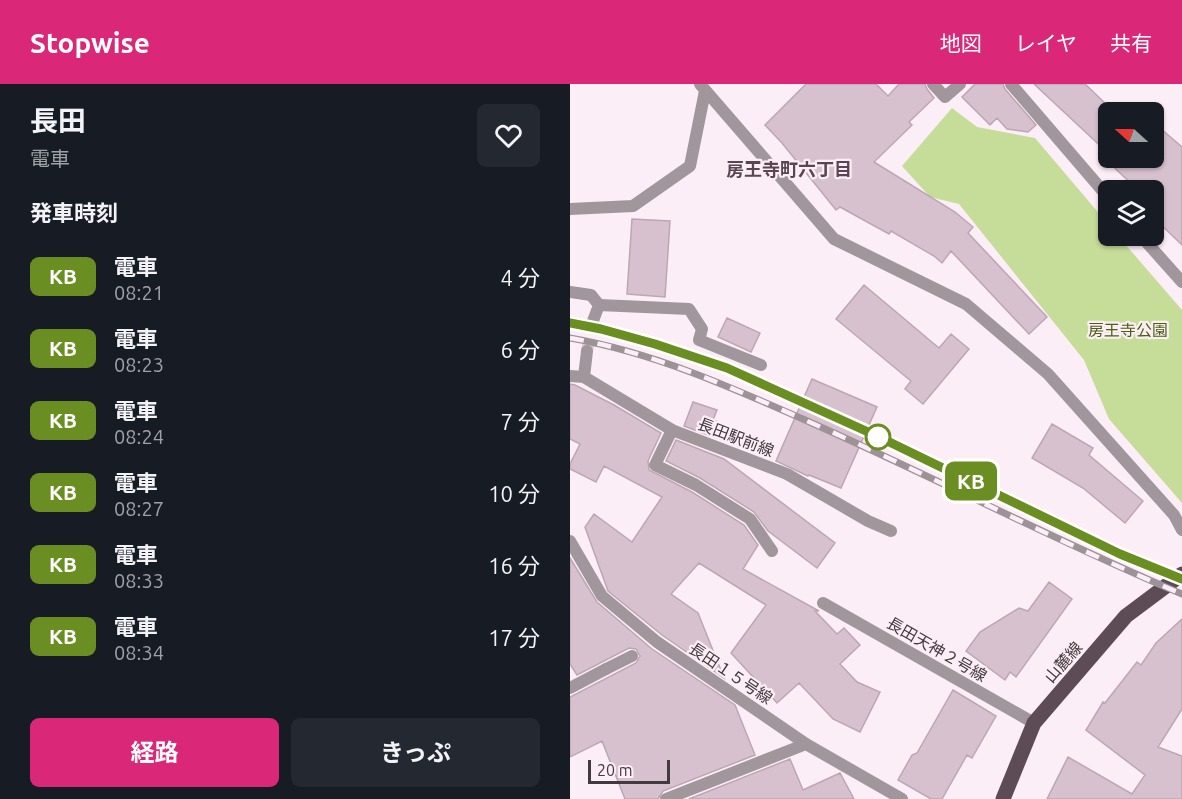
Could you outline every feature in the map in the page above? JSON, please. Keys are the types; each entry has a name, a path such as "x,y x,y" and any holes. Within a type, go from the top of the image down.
{"main road":[{"name":"山麓線","path":"1003,799 1034,723 1126,616 1182,574"}],"street":[{"path":"933,84 945,97 960,84"},
{"path":"1011,84 1098,185"},
{"path":"570,209 633,206 690,166 703,88"},
{"path":"703,88 834,239 966,304 1048,374 1173,515 1182,530"},
{"path":"1151,246 1182,282"},
{"path":"570,292 591,295 599,304 689,309 702,329 699,340 760,365"},
{"path":"593,321 599,304"},
{"path":"584,377 587,351"},
{"name":"長田駅前線","path":"570,376 584,377 672,430 787,474 868,521 891,531"},
{"path":"672,430 655,465 696,485 750,519 772,551"},
{"name":"長田１５号線","path":"570,541 602,596 657,642 806,744 902,799"},
{"name":"長田天神２号線","path":"823,603 1034,723"},
{"path":"570,688 632,656"},
{"path":"666,799 806,744"}],"green space":[{"name":"房王寺公園","path":"952,108 977,127 1035,138 1098,212 1098,246 1127,246 1182,310 1182,503 1109,419 1084,360 959,204 930,197 902,166"}],"building":[{"path":"806,84 876,84 888,96 899,84 925,84 934,98 909,122 912,125 874,162 955,212 973,227 968,233 1047,317 1029,334 951,251 942,263 891,231 889,234 840,207 836,210 765,125"},
{"path":"975,84 1003,84 1036,125 1028,132 1007,129 997,118 990,125 962,97"},
{"path":"1034,84 1085,84 1104,102 1098,102 1098,144"},
{"path":"1164,132 1182,147 1182,245 1164,228 1164,180 1127,180 1115,168 1164,168"},
{"path":"632,219 670,221 665,297 627,294"},
{"path":"864,285 939,348 951,334 969,349 923,404 905,389 911,381 836,319"},
{"path":"727,318 760,333 751,352 718,337"},
{"path":"812,379 877,407 841,488 776,461"},
{"path":"570,384 614,405 661,433 648,461 649,470 692,492 744,525 758,545 743,569 819,611 815,611 837,634 844,628 860,645 840,664 857,682 880,692 860,732 833,719 799,683 777,703 731,653 766,605 699,563 671,594 698,613 724,678 662,635 608,591 585,527 594,514 632,542 662,497 604,466 596,482 570,469 570,464 580,444 570,439"},
{"path":"693,402 717,410 713,420 716,421 708,435 684,426"},
{"path":"1052,424 1093,448 1089,455 1143,501 1125,523 1083,488 1032,458"},
{"path":"676,440 724,459 835,543 817,568 768,531 754,512 700,478 666,461"},
{"path":"570,558 597,602 652,649 735,705 755,755 663,791 658,799 625,799 602,741 570,757 570,697 636,663 640,656 636,649 629,648 577,675 570,664"},
{"path":"1049,582 1072,599 1016,677 1010,672 1005,680 966,651 980,632 1019,608 1028,611"},
{"path":"1182,619 1182,709 1158,747 1182,756 1182,799 1047,799 1068,757 1132,794 1145,775 1086,730 1103,702 1105,703 1137,662 1141,665 1156,643"},
{"path":"953,690 996,716 972,758 967,755 942,799 931,799 898,780 912,755 917,753"},
{"path":"790,759 803,790 840,773 854,799 689,799"}],"tunnel":[{"path":"587,351 593,321"}],"railway":[{"path":"570,323 655,344 727,368 877,436 1120,554 1182,579"},
{"path":"570,338 633,353 725,385 1182,594"}],"train":[{"name":"KB","path":"570,323 655,344 727,368 877,436 1120,554 1182,579"}],"district":[{"name":"房王寺町六丁目","path":"789,169"}]}
